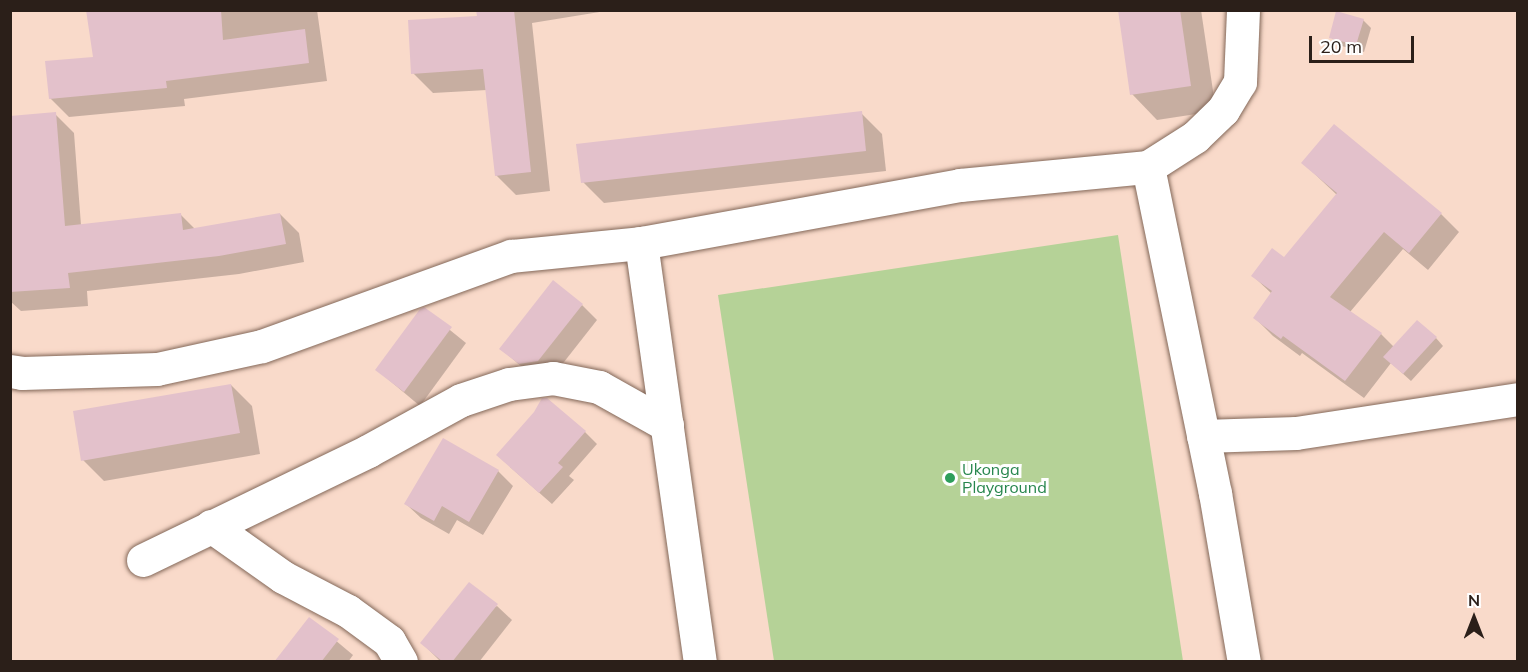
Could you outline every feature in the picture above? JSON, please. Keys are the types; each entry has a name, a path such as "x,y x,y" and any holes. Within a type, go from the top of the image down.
{"street":[{"path":"10,371 22,373 156,369 262,346 511,256 641,243 960,185 1148,167 1195,137 1223,110 1240,82 1243,10"},
{"path":"1148,167 1203,436 1244,662"},
{"path":"641,243 700,662"},
{"path":"143,560 368,451 461,400 509,384 553,378 599,387 667,425"},
{"path":"1203,436 1296,433 1518,399"},
{"path":"211,526 283,577 348,611 389,641 401,662"}],"green space":[{"name":"Ukonga Playground","path":"1118,235 1183,661 774,661 718,295"}],"building":[{"path":"86,10 221,10 223,40 305,29 309,63 166,81 167,88 49,99 45,61 93,57"},
{"path":"476,10 514,10 531,172 495,176 483,69 411,74 408,20 477,16"},
{"path":"1118,10 1180,10 1191,86 1130,95"},
{"path":"1336,11 1364,19 1356,45 1329,38"},
{"path":"862,111 866,151 581,183 576,144"},
{"path":"56,112 65,226 181,213 183,230 280,213 286,244 219,256 68,273 70,288 10,292 10,116"},
{"path":"1334,124 1442,213 1409,253 1384,232 1330,297 1382,333 1345,381 1283,336 1281,339 1253,318 1272,291 1251,276 1272,248 1284,257 1337,193 1301,163"},
{"path":"553,280 583,304 538,361 519,364 499,349"},
{"path":"424,307 452,327 404,392 375,370 420,309"},
{"path":"1417,320 1437,337 1403,374 1383,357"},
{"path":"231,384 240,433 81,461 73,411"},
{"path":"542,398 547,398 586,431 558,463 563,467 539,493 496,455 534,412"},
{"path":"443,438 499,470 469,522 442,506 434,521 404,504"},
{"path":"469,582 498,604 452,662 443,662 420,643"},
{"path":"309,617 339,639 321,662 274,662"}],"place":[{"name":"Ukonga Playground","path":"950,478"}]}
